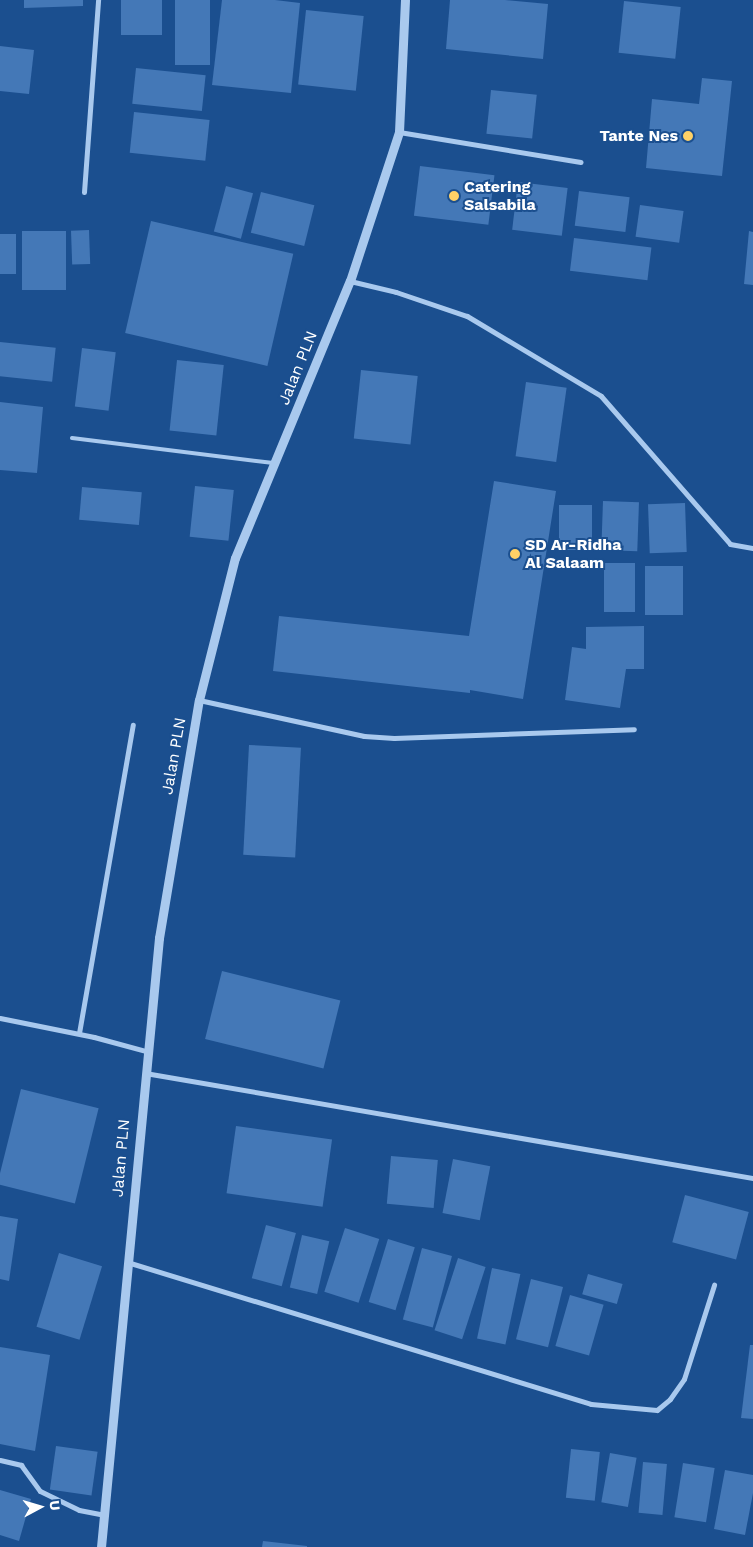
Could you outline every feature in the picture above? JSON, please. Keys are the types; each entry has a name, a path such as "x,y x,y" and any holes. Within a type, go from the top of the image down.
{"street":[{"path":"84,192 98,0"},
{"name":"Jalan PLN","path":"101,1547 146,1051 159,938 199,700 235,558 350,281 399,132 405,0"},
{"path":"399,132 581,162"},
{"path":"350,281 396,292 467,316 601,396 730,544 753,548"},
{"path":"199,700 364,736 394,738 634,729"},
{"path":"79,1033 133,725"},
{"path":"0,1018 79,1033 146,1051"},
{"path":"144,1073 753,1178"},
{"path":"127,1262 592,1404 657,1410 670,1399 684,1379 714,1285"},
{"path":"0,1460 21,1465 40,1491 79,1510 104,1516"}],"lane":[{"path":"72,438 275,463"}],"building":[{"path":"24,0 83,0 83,6 24,8"},
{"path":"121,0 162,0 162,35 121,35"},
{"path":"175,0 210,0 210,65 175,65"},
{"path":"222,0 275,0 300,3 291,93 212,85"},
{"path":"450,0 505,0 548,4 543,59 446,49"},
{"path":"624,1 681,7 675,59 619,53"},
{"path":"306,10 364,16 356,91 298,85"},
{"path":"0,46 34,50 29,94 0,91"},
{"path":"136,68 206,75 202,111 132,104"},
{"name":"Tante Nes","path":"702,78 732,81 722,176 646,168 652,99 699,104"},
{"path":"491,90 537,95 532,139 486,134"},
{"path":"134,112 210,120 205,161 130,153"},
{"name":"Catering Salsabila","path":"420,166 494,175 488,225 414,216"},
{"path":"518,182 568,188 562,236 512,230"},
{"path":"226,186 253,193 241,239 214,231"},
{"path":"579,191 630,197 625,232 575,226"},
{"path":"261,192 314,205 304,246 251,233"},
{"path":"640,205 684,211 679,243 636,237"},
{"path":"151,221 293,254 267,366 125,333"},
{"path":"89,230 90,264 72,265 71,231"},
{"path":"22,231 66,231 66,290 22,290"},
{"path":"749,231 753,232 753,285 744,284"},
{"path":"0,234 16,234 16,274 0,274"},
{"path":"574,238 651,248 647,280 570,271"},
{"path":"0,342 56,348 52,382 0,376"},
{"path":"82,348 116,352 109,411 75,407"},
{"path":"177,360 224,365 216,436 170,431"},
{"path":"361,370 418,376 410,445 354,439"},
{"path":"526,382 567,388 556,462 516,456"},
{"path":"0,402 43,407 37,473 0,470"},
{"name":"SD Ar-Ridha Al Salaam","path":"494,481 556,491 523,699 470,690 470,693 273,671 279,616 469,636"},
{"path":"195,486 234,490 228,541 190,537"},
{"path":"82,487 142,492 139,525 79,520"},
{"path":"603,501 639,502 637,551 601,550"},
{"path":"685,503 687,552 650,553 648,504"},
{"path":"559,505 592,505 592,550 559,550"},
{"path":"604,563 635,563 635,612 604,612"},
{"path":"645,566 683,566 683,615 645,615"},
{"path":"644,626 644,669 626,669 620,708 565,700 572,647 586,649 586,627"},
{"path":"249,745 301,748 295,858 243,855"},
{"path":"222,971 340,1001 323,1068 205,1039"},
{"path":"21,1089 99,1108 75,1203 0,1185 0,1173"},
{"path":"236,1126 332,1139 323,1207 227,1193"},
{"path":"391,1156 438,1160 434,1208 387,1204"},
{"path":"453,1159 490,1166 480,1220 443,1213"},
{"path":"685,1195 749,1212 736,1259 672,1242"},
{"path":"0,1216 18,1219 9,1281 0,1279"},
{"path":"266,1225 296,1233 282,1286 252,1278"},
{"path":"345,1228 379,1239 359,1303 324,1292"},
{"path":"302,1235 329,1241 317,1294 290,1288"},
{"path":"388,1239 415,1247 395,1310 369,1302"},
{"path":"422,1248 452,1256 433,1328 403,1319"},
{"path":"59,1253 102,1266 80,1340 36,1327"},
{"path":"458,1258 486,1267 462,1339 435,1330"},
{"path":"492,1268 520,1274 505,1344 477,1338"},
{"path":"588,1274 623,1284 617,1304 582,1294"},
{"path":"531,1279 563,1287 548,1347 516,1339"},
{"path":"570,1295 604,1305 589,1356 555,1346"},
{"path":"750,1345 753,1345 753,1419 741,1418"},
{"path":"0,1347 50,1355 35,1451 0,1444"},
{"path":"56,1446 98,1452 91,1495 50,1490"},
{"path":"571,1449 600,1452 595,1501 566,1498"},
{"path":"610,1453 637,1458 628,1507 601,1502"},
{"path":"643,1462 667,1464 662,1515 639,1513"},
{"path":"683,1463 715,1468 706,1522 674,1517"},
{"path":"725,1470 753,1475 753,1493 745,1535 714,1529"},
{"path":"0,1490 31,1499 19,1541 0,1535"},
{"path":"263,1541 307,1546 307,1547 262,1547"}],"place":[{"name":"Tante Nes","path":"688,136"},
{"name":"Catering Salsabila","path":"454,196"},
{"name":"SD Ar-Ridha Al Salaam","path":"515,554"}]}
